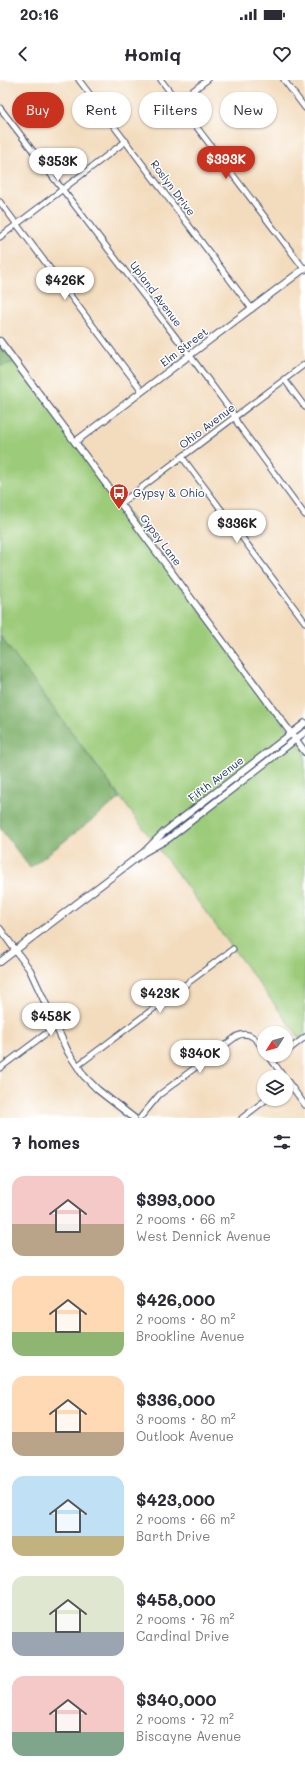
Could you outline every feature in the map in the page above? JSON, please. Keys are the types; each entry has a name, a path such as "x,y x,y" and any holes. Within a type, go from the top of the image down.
{"street":[{"name":"Roslyn Drive","path":"79,80 252,309"},
{"path":"161,80 170,92"},
{"path":"191,92 207,80"},
{"path":"284,80 305,108"},
{"name":"Upland Avenue","path":"0,108 190,355 305,515"},
{"path":"198,128 305,269"},
{"path":"0,237 126,141"},
{"path":"0,202 142,391"},
{"name":"Elm Street","path":"75,442 305,269"},
{"name":"Gypsy Lane","path":"0,341 305,752"},
{"name":"Ohio Avenue","path":"121,504 305,364"},
{"path":"284,379 305,407"},
{"path":"182,457 305,622"},
{"name":"Fifth Avenue","path":"142,853 163,833 305,723"},
{"name":"Fifth Avenue","path":"0,962 142,853 168,839 305,732"},
{"path":"0,929 30,970 70,1056 84,1076 98,1090 134,1118"},
{"path":"77,1066 232,949"},
{"path":"0,1068 56,1026"},
{"path":"140,1118 159,1094 237,1036 245,1034 253,1036 257,1041"},
{"path":"293,1046 305,1037"},
{"path":"273,1062 278,1070"},
{"path":"293,1090 305,1105"},
{"path":"242,1118 258,1106"}],"green space":[{"path":"0,341 291,733 305,723 305,732 296,740 305,752 305,1037 301,1040 293,1029 293,1026 291,1026 0,636"},
{"path":"0,341 16,362 0,366"},
{"path":"0,636 120,798 30,868 0,828"}],"place":[{"name":"Gypsy & Ohio","path":"119,510"}]}
